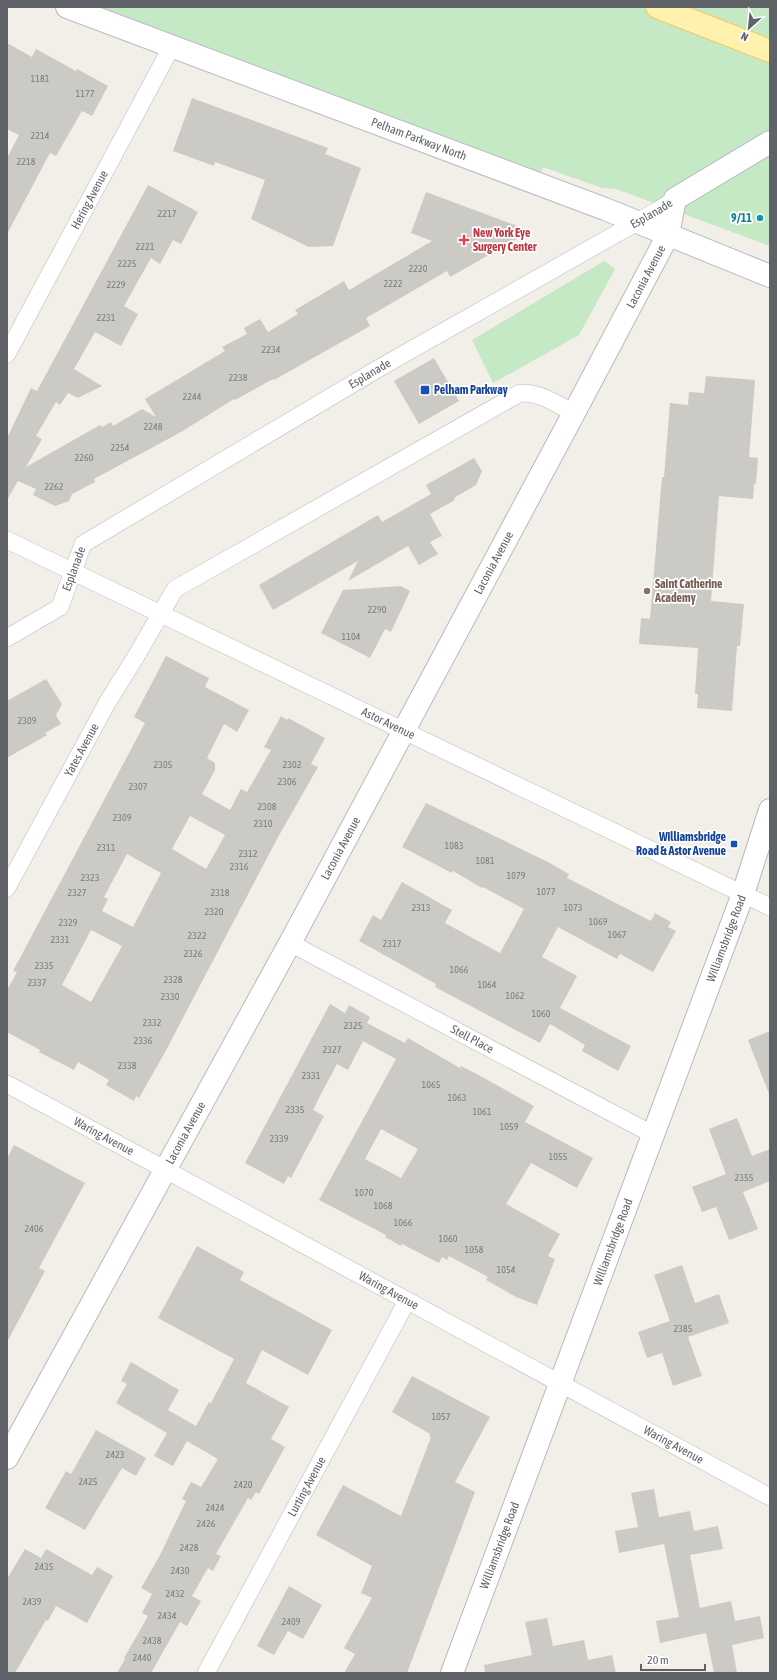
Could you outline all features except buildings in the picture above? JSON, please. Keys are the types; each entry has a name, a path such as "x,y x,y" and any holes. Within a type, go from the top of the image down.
{"main road":[{"path":"657,7 770,51"}],"street":[{"name":"Pelham Parkway North","path":"66,7 668,234 770,276"},
{"name":"Hering Avenue","path":"7,354 172,46"},
{"name":"Esplanade","path":"7,638 60,607 83,544 374,371 662,208 674,199 770,142"},
{"name":"Laconia Avenue","path":"7,1458 290,943 405,730 478,589 574,413 668,234 674,199"},
{"path":"160,614 175,589 520,393 531,392 545,397 574,413"},
{"name":"Astor Avenue","path":"7,540 405,730 770,907"},
{"name":"Yates Avenue","path":"7,888 107,703 160,614"},
{"name":"Williamsbridge Road","path":"452,1673 559,1383 654,1135 743,894 770,810"},
{"name":"Stell Place","path":"290,943 654,1135"},
{"name":"Waring Avenue","path":"7,1084 770,1497"},
{"name":"Lurting Avenue","path":"206,1673 407,1301"}],"green space":[{"path":"96,7 770,7 770,246 616,189 602,188 543,167 541,173"},
{"path":"604,261 615,269 579,335 493,383 472,340"}],"place":[{"name":"9/11","path":"760,218"},
{"name":"New York Eye Surgery Center","path":"464,240"},
{"name":"Pelham Parkway","path":"425,390"},
{"name":"Saint Catherine Academy","path":"647,591"},
{"name":"Williamsbridge Road & Astor Avenue","path":"734,844"}]}
